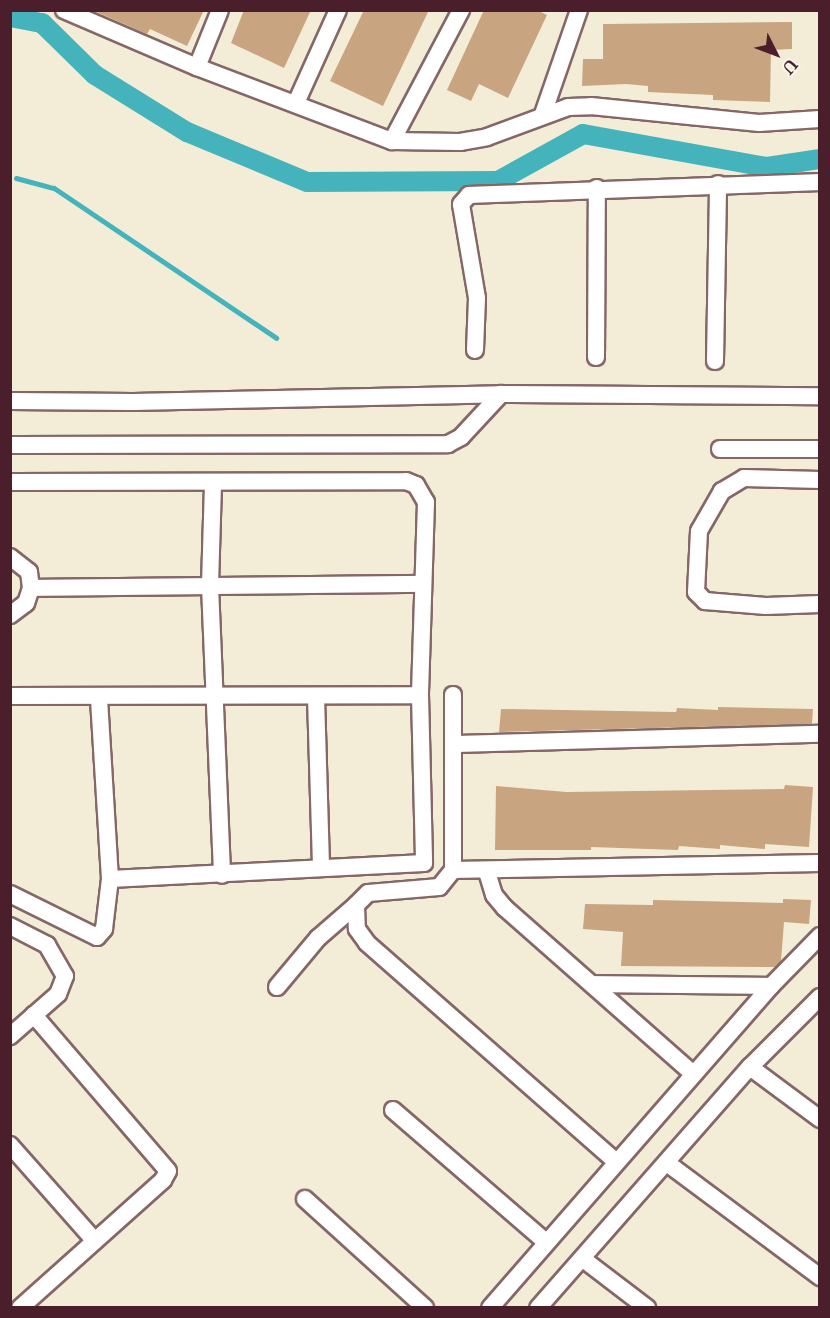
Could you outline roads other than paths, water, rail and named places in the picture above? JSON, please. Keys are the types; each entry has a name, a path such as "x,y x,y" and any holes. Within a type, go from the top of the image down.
{"street":[{"path":"64,10 196,67 392,141 460,142 487,137 543,114 591,106 759,123 819,119"},
{"path":"196,67 220,10"},
{"path":"296,103 338,10"},
{"path":"392,141 461,10"},
{"path":"543,114 579,10"},
{"path":"475,350 477,298 461,204 469,195 597,188 819,182"},
{"path":"715,361 718,184"},
{"path":"596,357 597,188"},
{"path":"10,445 448,444 462,437 501,394"},
{"path":"10,401 144,402 501,394 819,396"},
{"path":"720,449 819,449"},
{"path":"819,480 744,478 722,491 699,531 696,592 705,601 766,606 819,604"},
{"path":"10,482 213,484 406,481 416,485 426,502 420,695 424,862 222,875 110,879"},
{"path":"213,484 210,586 222,875"},
{"path":"10,557 29,572 32,588 26,603 10,615"},
{"path":"32,588 422,584"},
{"path":"10,696 215,698 420,695"},
{"path":"277,987 318,938 368,893 381,889 439,887 453,870 456,744 453,695"},
{"path":"10,894 97,937 104,929 110,879 99,697"},
{"path":"316,697 321,868"},
{"path":"456,744 819,734"},
{"path":"453,870 487,872 819,863"},
{"path":"487,872 494,895 505,908 693,1074"},
{"path":"356,905 357,929 367,943 615,1161"},
{"path":"10,926 47,945 65,976 58,994 10,1036"},
{"path":"490,1308 615,1161 771,986 819,936"},
{"path":"592,984 771,986"},
{"path":"538,1308 750,1067 819,997"},
{"path":"10,1299 19,1308 163,1180 168,1171 34,1015"},
{"path":"750,1067 819,1119"},
{"path":"393,1110 545,1241"},
{"path":"10,1145 95,1241"},
{"path":"667,1163 819,1278"},
{"path":"305,1199 425,1308"},
{"path":"583,1259 647,1308"}],"waterway":[{"path":"10,17 42,23 95,75 187,132 307,182 498,181 583,134 767,167 820,159"},
{"path":"16,178 54,188 276,338"}]}
